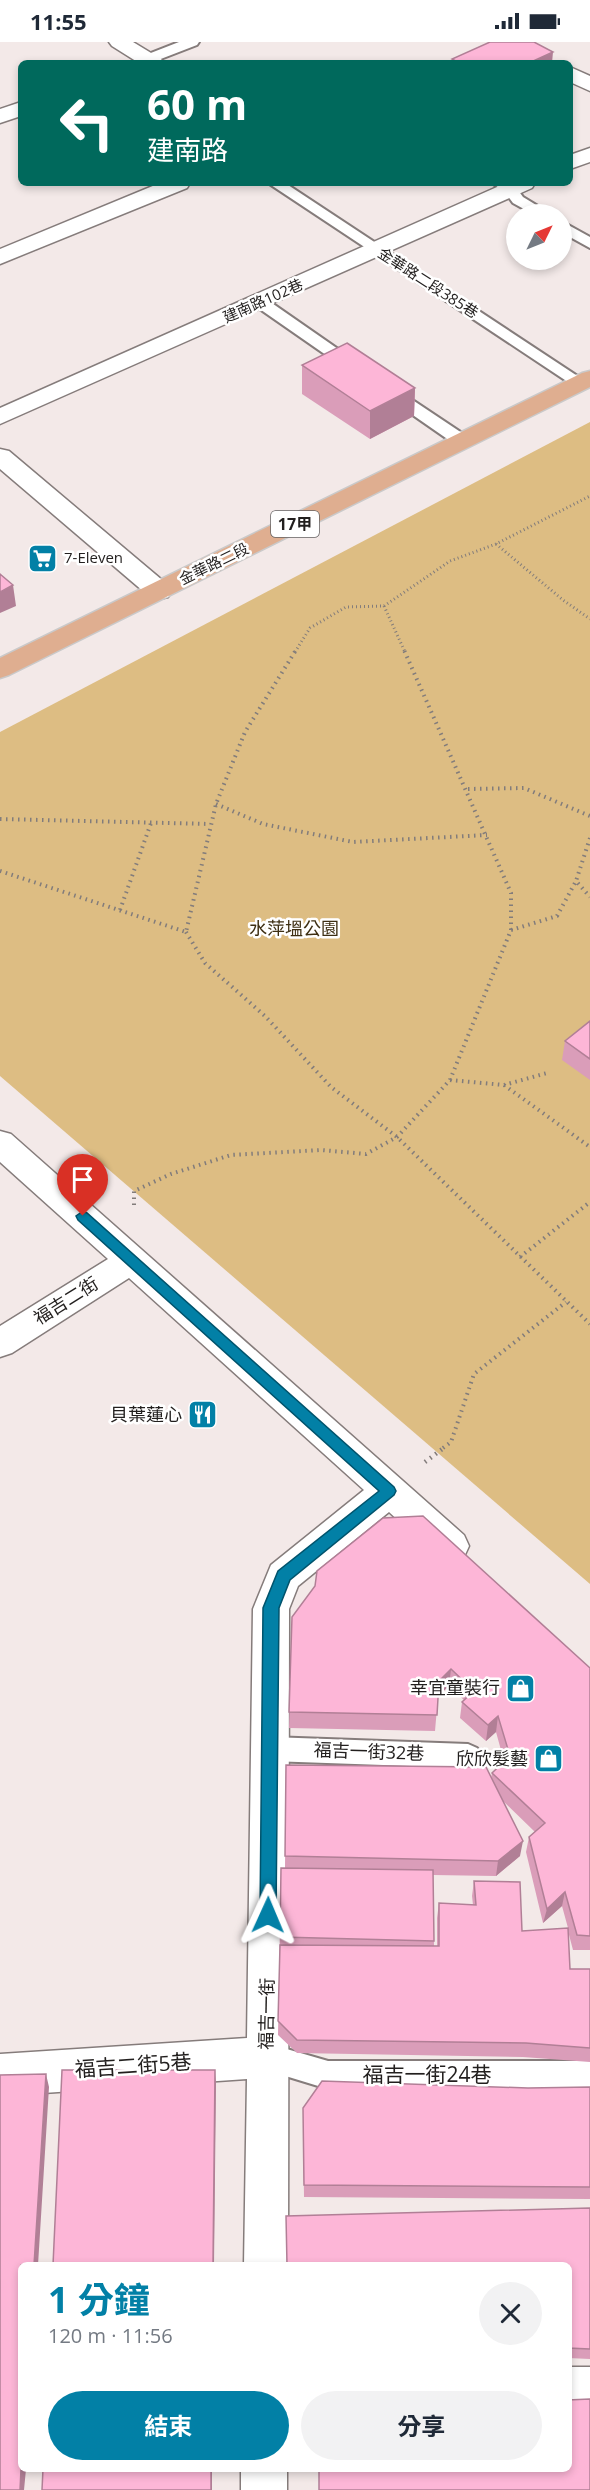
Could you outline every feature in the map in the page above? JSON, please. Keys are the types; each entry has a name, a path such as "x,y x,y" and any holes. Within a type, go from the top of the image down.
{"main road":[{"name":"金華路二段","path":"0,669 585,381"}],"street":[{"path":"119,42 143,60"},
{"path":"573,75 590,85"},
{"path":"0,117 18,109"},
{"path":"573,162 590,154"},
{"path":"0,257 172,186"},
{"name":"建南路102巷","path":"0,417 377,249 509,186"},
{"path":"0,456 159,591"},
{"path":"0,1143 476,1569"},
{"name":"福吉二街","path":"0,1342 132,1260"},
{"name":"福吉一街","path":"266,2262 271,1608 284,1576 389,1491"},
{"name":"福吉二街5巷","path":"0,2075 266,2057"},
{"path":"572,2389 590,2389"},
{"path":"264,2472 264,2490"}],"lane":[{"path":"151,60 192,42"},
{"name":"金華路二段385巷","path":"280,186 585,381"},
{"path":"511,186 518,200 525,204"},
{"path":"572,232 590,243"},
{"path":"260,302 462,441"},
{"name":"福吉一街32巷","path":"270,1749 468,1756"},
{"name":"福吉一街24巷","path":"266,2057 328,2075 590,2075"}],"path":[{"path":"186,932 210,824 245,732 310,628 346,607 384,606 450,561 496,544 590,496"},
{"path":"496,544 563,600 590,619"},
{"path":"132,1260 134,1191 171,1174 231,1155 321,1150 366,1154 397,1137 450,1080 511,930 511,892 384,606"},
{"path":"467,789 524,788 590,816"},
{"path":"216,804 263,824 353,842 487,835"},
{"path":"0,819 210,824"},
{"path":"120,910 151,822"},
{"path":"511,930 556,916 576,881 590,838"},
{"path":"0,871 186,932 205,963 265,1016 331,1087 397,1137 590,1324"},
{"path":"576,881 590,897"},
{"path":"450,1080 504,1085 548,1074"},
{"path":"504,1085 590,1147"},
{"path":"520,1257 590,1202"},
{"path":"389,1491 451,1442 474,1374 566,1302"}],"green space":[{"name":"水萍塭公園","path":"590,422 590,1584 0,1076 0,732"}],"building":[{"path":"490,42 534,42 553,52 536,60 452,59"},
{"path":"347,343 415,388 370,411 302,365"},
{"path":"0,574 13,585 0,592"},
{"path":"590,1021 590,1059 565,1041"},
{"path":"423,1516 590,1668 590,1936 577,1935 565,1892 547,1909 529,1837 545,1823 492,1773 510,1756 498,1716 488,1725 462,1702 474,1691 451,1669 439,1681 437,1715 289,1712 292,1617 315,1586 317,1571 383,1518"},
{"path":"286,1765 486,1767 523,1841 498,1861 285,1856"},
{"path":"281,1868 433,1870 434,1941 280,1937"},
{"path":"474,1881 520,1882 522,1931 568,1928 570,1969 590,1969 590,2048 526,2043 297,2040 278,2021 280,1945 439,1946 439,1903 476,1905"},
{"path":"62,2070 215,2070 213,2262 53,2262"},
{"path":"46,2074 34,2262 18,2262 18,2472 21,2472 20,2490 0,2490 0,2075"},
{"path":"322,2081 528,2088 590,2087 590,2187 304,2185 303,2108"},
{"path":"590,2208 590,2349 572,2348 572,2262 287,2262 286,2216"},
{"path":"590,2399 590,2490 319,2490 319,2472 572,2472 572,2400"},
{"path":"43,2472 211,2472 211,2490 42,2490"}],"place":[{"name":"7-Eleven","path":"43,558"},
{"name":"貝葉蓮心","path":"203,1415"},
{"name":"幸宜童裝行","path":"521,1688"},
{"name":"欣欣髮藝","path":"549,1759"}],"route":[{"path":"83,1216 389,1491 284,1576 271,1608 268,1915"}]}
